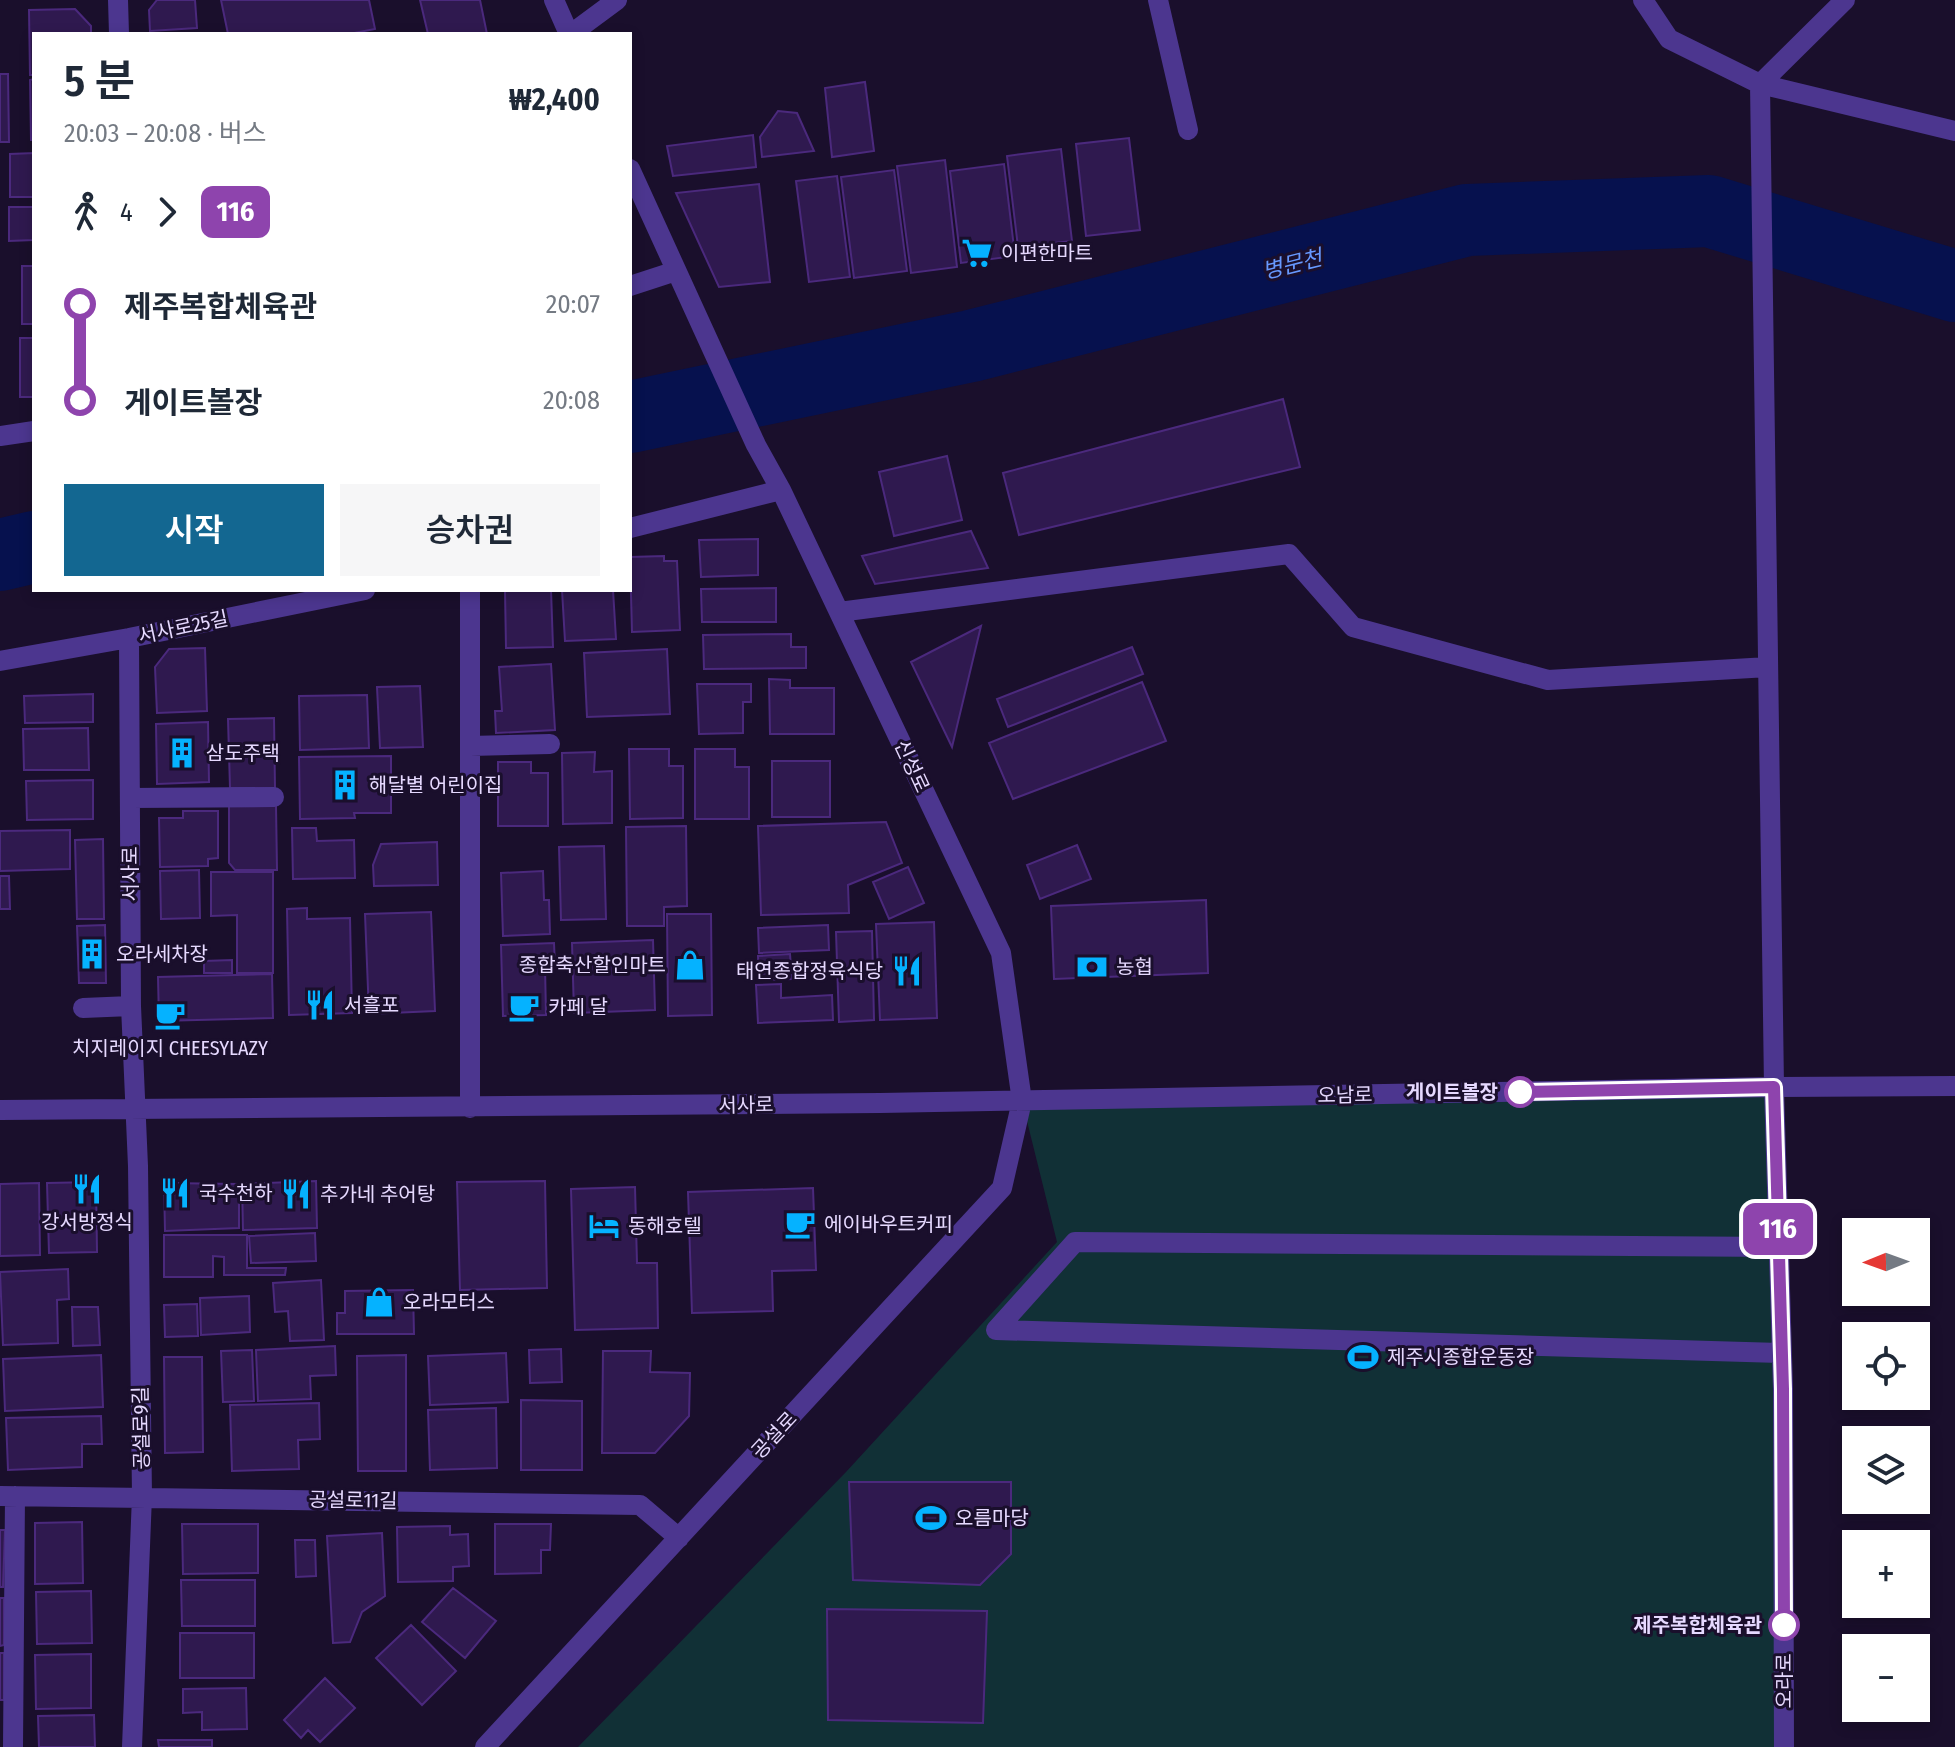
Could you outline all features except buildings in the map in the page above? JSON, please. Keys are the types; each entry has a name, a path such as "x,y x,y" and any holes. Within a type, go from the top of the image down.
{"street":[{"path":"118,0 119,32"},
{"path":"554,0 569,32"},
{"path":"573,32 617,0"},
{"path":"1158,0 1188,130"},
{"path":"1643,0 1669,39 1760,84 1955,131"},
{"path":"1760,84 1845,0"},
{"name":"오라로","path":"1760,84 1774,1087 1782,1353 1784,1747"},
{"path":"632,173 676,271 632,285"},
{"name":"신성로","path":"676,271 756,445 781,490 1001,953 1022,1101"},
{"path":"0,436 32,431"},
{"path":"632,527 781,490"},
{"path":"839,612 1289,554 1353,627 1548,680 1768,667"},
{"name":"서사로25길","path":"0,661 355,592"},
{"path":"470,592 470,1108"},
{"name":"서사로","path":"129,638 131,1006 136,1109"},
{"path":"470,746 550,744"},
{"path":"130,798 274,797"},
{"path":"83,1008 131,1006"},
{"name":"오남로","path":"1022,1101 1955,1086"},
{"name":"서사로","path":"0,1110 1022,1101"},
{"name":"공설로","path":"485,1747 1002,1188 1022,1101"},
{"name":"공설로9길","path":"132,1747 142,1496 136,1109"},
{"path":"1779,1247 1075,1242 996,1330 1782,1353"},
{"name":"공설로11길","path":"13,1747 7,1496 640,1505 679,1538"}],"green space":[{"name":"제주시종합운동장","path":"1774,1087 1776,1747 578,1747 846,1472 1057,1242 1022,1101"}],"waterway":[{"name":"병문천","path":"632,417 971,346 1467,220 1709,211 1955,286"},
{"name":"병문천","path":"0,555 32,547"}],"bus line":[{"name":"116","path":"1520,1092 1774,1087 1783,1389 1784,1625"}],"place":[{"name":"이편한마트","path":"977,253"},
{"name":"삼도주택","path":"182,753"},
{"name":"해달별 어린이집","path":"345,785"},
{"name":"오라세차장","path":"92,954"},
{"name":"종합축산할인마트","path":"690,965"},
{"name":"농협","path":"1092,967"},
{"name":"태연종합정육식당","path":"907,971"},
{"name":"서흘포","path":"320,1005"},
{"name":"카페 달","path":"524,1007"},
{"name":"치지레이지 CHEESYLAZY","path":"170,1015"},
{"name":"게이트볼장","path":"1520,1092"},
{"name":"강서방정식","path":"87,1189"},
{"name":"국수천하","path":"175,1193"},
{"name":"추가네 추어탕","path":"296,1194"},
{"name":"에이바우트커피","path":"800,1224"},
{"name":"동해호텔","path":"604,1226"},
{"name":"오라모터스","path":"379,1302"},
{"name":"제주시종합운동장","path":"1363,1357"},
{"name":"오름마당","path":"931,1518"},
{"name":"제주복합체육관","path":"1784,1625"}]}
